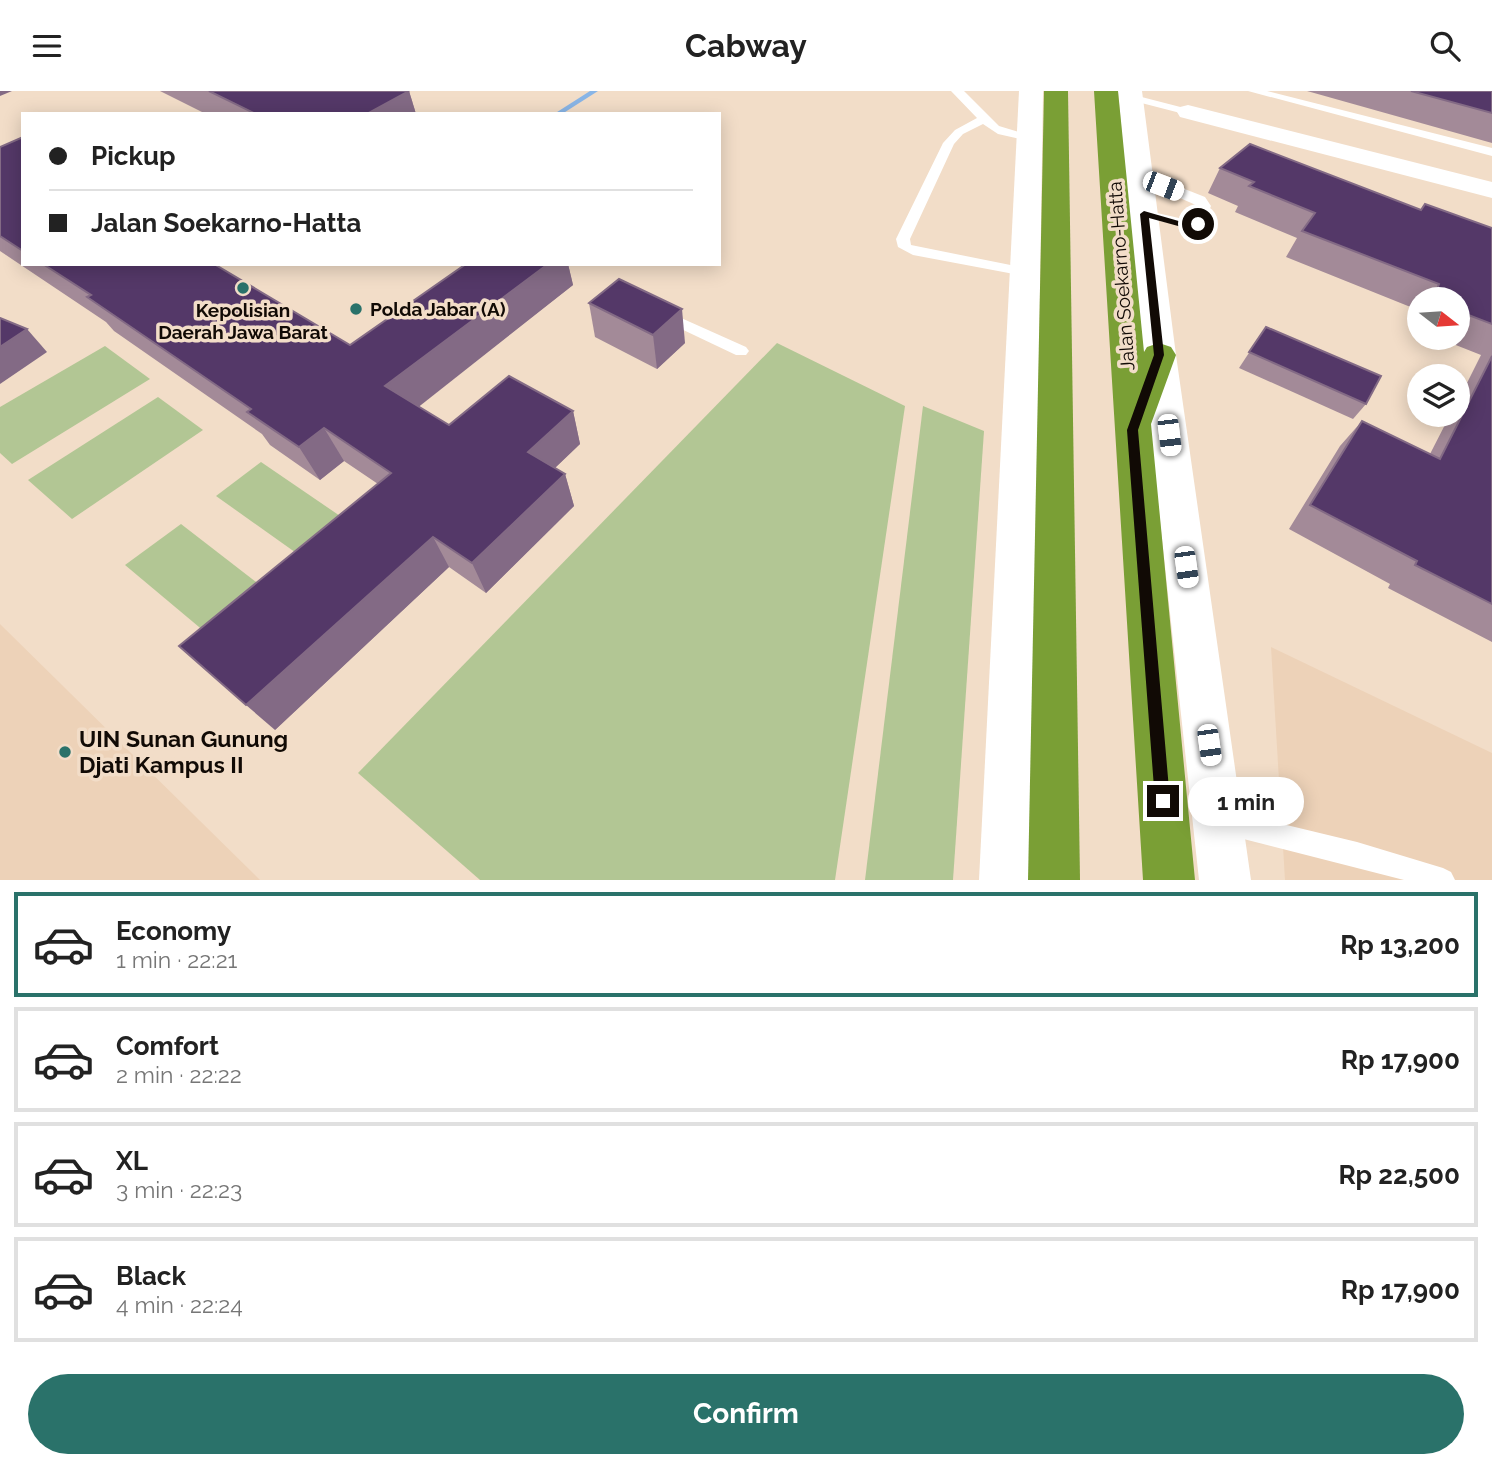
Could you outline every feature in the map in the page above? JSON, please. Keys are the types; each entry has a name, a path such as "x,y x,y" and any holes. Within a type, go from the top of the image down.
{"highway":[{"path":"1039,93 1054,880"},
{"name":"Jalan Soekarno-Hatta","path":"1122,93 1132,430 1169,880"},
{"path":"1132,430 1159,355"}],"main road":[{"path":"1005,880 1029,137 1039,93"},
{"name":"Jalan Soekarno-Hatta","path":"1122,93 1139,175 1225,880"}],"street":[{"path":"1188,112 1492,190"}],"lane":[{"path":"957,91 970,100 984,119 1002,132 1029,137"},
{"path":"1254,91 1492,152"},
{"path":"1122,93 1188,112"},
{"path":"984,119 959,132 949,143 903,239 905,247 913,251 1025,272"},
{"path":"1139,175 1200,200 1205,206 1196,226 1144,214"},
{"path":"653,310 741,351"},
{"path":"1219,821 1357,854 1443,880"}],"shaded area":[{"name":"UIN Sunan Gunung Djati Kampus II","path":"0,624 260,880 0,880"},
{"path":"1271,647 1492,753 1492,880 1285,880"}],"green space":[{"path":"777,343 905,406 835,880 480,880 358,773"},
{"path":"105,346 150,379 12,464 0,453 0,407"},
{"path":"158,397 203,430 72,519 28,480"},
{"path":"923,406 984,431 953,880 865,880"},
{"path":"261,462 343,518 299,555 216,496"},
{"path":"181,524 260,585 205,632 125,565"}],"building":[{"path":"209,91 409,91 371,112 252,112"},
{"path":"1411,91 1492,91 1492,113"},
{"path":"21,138 21,250 0,236 0,147"},
{"path":"1250,144 1421,210 1425,204 1492,228 1492,324 1470,316 1470,287 1438,287 1439,284 1302,231 1315,213 1249,186 1254,182 1220,168"},
{"path":"46,266 217,266 350,345 463,266 545,266 385,386 449,425 509,376 573,411 528,452 565,474 472,563 433,537 246,705 179,646 391,473 324,428 299,447 247,412 251,409 87,297 91,295"},
{"path":"619,279 682,309 653,335 589,303"},
{"path":"0,318 27,329 0,347"},
{"path":"1266,327 1381,376 1366,404 1249,352"},
{"path":"1492,356 1492,604 1415,565 1417,561 1310,505 1362,421 1440,459 1456,427 1470,427 1470,400"}],"waterway":[{"path":"560,112 595,91"}],"place":[{"name":"Kepolisian Daerah Jawa Barat","path":"243,288"},
{"name":"Polda Jabar (A)","path":"356,309"},
{"name":"UIN Sunan Gunung Djati Kampus II","path":"65,752"}],"route":[{"path":"1163,801 1132,430 1159,355 1144,214 1189,227 1198,224"}]}
